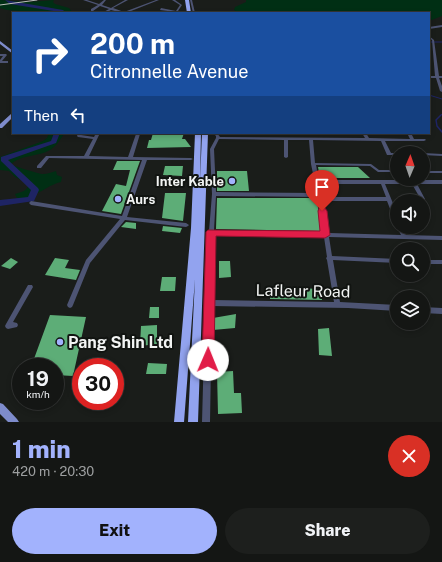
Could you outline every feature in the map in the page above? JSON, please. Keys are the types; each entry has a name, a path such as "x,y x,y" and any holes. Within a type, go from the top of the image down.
{"highway":[{"path":"182,0 184,12"},
{"path":"186,0 191,12"},
{"path":"179,422 195,228 198,134"},
{"path":"193,422 205,134"}],"main road":[{"path":"0,42 12,52"},
{"path":"0,128 12,116"},
{"path":"1,409 14,422"}],"street":[{"path":"84,0 121,12"},
{"path":"92,10 105,0"},
{"path":"105,12 127,0"},
{"path":"127,12 158,0"},
{"path":"161,10 177,12 181,5 173,0"},
{"path":"191,0 191,12"},
{"path":"430,28 442,26"},
{"path":"430,38 433,40 437,77 442,91"},
{"path":"0,55 5,55 0,62"},
{"path":"0,65 12,60"},
{"path":"0,62 7,62"},
{"path":"430,77 442,77"},
{"path":"80,134 79,136 97,135 86,157"},
{"path":"130,158 138,134"},
{"path":"261,134 262,138"},
{"path":"278,134 278,139"},
{"path":"364,134 367,139"},
{"path":"410,134 412,139"},
{"path":"206,422 211,232 214,194 212,149 216,136 278,139 424,140"},
{"path":"286,139 286,157"},
{"path":"311,139 313,164 320,197 337,305"},
{"path":"382,139 390,154"},
{"path":"430,154 442,154"},
{"path":"39,167 48,157 191,159"},
{"path":"70,305 88,262 124,218 145,158"},
{"path":"313,164 371,165 378,171 390,171"},
{"path":"430,172 442,172"},
{"path":"214,194 389,199 382,181"},
{"path":"317,182 390,181"},
{"path":"430,182 442,182"},
{"path":"31,203 124,218 186,225"},
{"path":"211,232 442,238"},
{"path":"329,258 390,261"},
{"path":"430,262 442,262"},
{"path":"15,325 8,326 30,287"},
{"name":"Lafleur Road","path":"209,303 337,305 390,308"},
{"path":"430,310 442,311"}],"green space":[{"path":"0,0 28,2 54,0 53,2 55,4 69,8 72,12 33,12 0,8"},
{"path":"246,0 442,0 442,16 430,21 430,12 237,12 234,10 235,7 246,2"},
{"path":"49,134 64,134 57,144 50,150 41,154 25,157 11,164 41,174 56,171 57,175 62,177 61,182 49,186 29,197 17,198 15,194 26,190 29,184 15,177 9,171 0,170 0,157 43,141 47,138"}],"building":[{"path":"153,134 184,134 182,139 185,139 191,147 147,148 149,140 151,140"},
{"name":"Aurs","path":"117,161 140,161 121,214 102,211 116,184 126,186 130,170 113,170"},
{"path":"165,166 183,166 182,176 163,175"},
{"path":"318,167 358,167 370,178 320,178"},
{"name":"Inter Kable","path":"217,171 247,171 249,191 217,191"},
{"path":"165,193 186,193 183,221 162,218"},
{"path":"217,198 313,198 317,200 321,231 216,229"},
{"path":"126,222 136,223 136,229 121,227"},
{"path":"163,226 182,228 180,233 162,231"},
{"path":"11,258 18,262 10,269 1,266"},
{"path":"55,258 69,260 65,268 80,270 76,280 45,275"},
{"path":"219,261 230,261 231,277 219,278"},
{"path":"162,277 176,277 175,291 160,291"},
{"path":"270,287 321,289 322,300 270,299"},
{"path":"150,307 159,307 159,318 149,318"},
{"path":"236,314 235,328 213,330 213,318"},
{"name":"Pang Shin Ltd","path":"50,315 86,317 77,358 72,358 72,376 64,376 64,358 34,358"},
{"path":"157,325 157,344 140,346 141,326"},
{"path":"329,328 332,356 319,355 318,329"},
{"path":"148,363 167,364 166,374 146,374"},
{"path":"233,371 234,393 241,393 242,413 218,414 217,372"}],"waterway":[{"path":"7,0 10,3 64,12"},
{"path":"430,42 442,42"},
{"path":"430,95 442,99"},
{"path":"442,114 436,120 437,126 442,132"},
{"path":"0,203 31,199 35,190 3,159 54,142 57,134"}],"tram line":[{"path":"0,5 37,0"}],"place":[{"name":"Inter Kable","path":"232,181"},
{"name":"Aurs","path":"118,199"},
{"name":"Pang Shin Ltd","path":"60,342"}],"route":[{"path":"208,360 211,232 325,235 322,211"}]}
